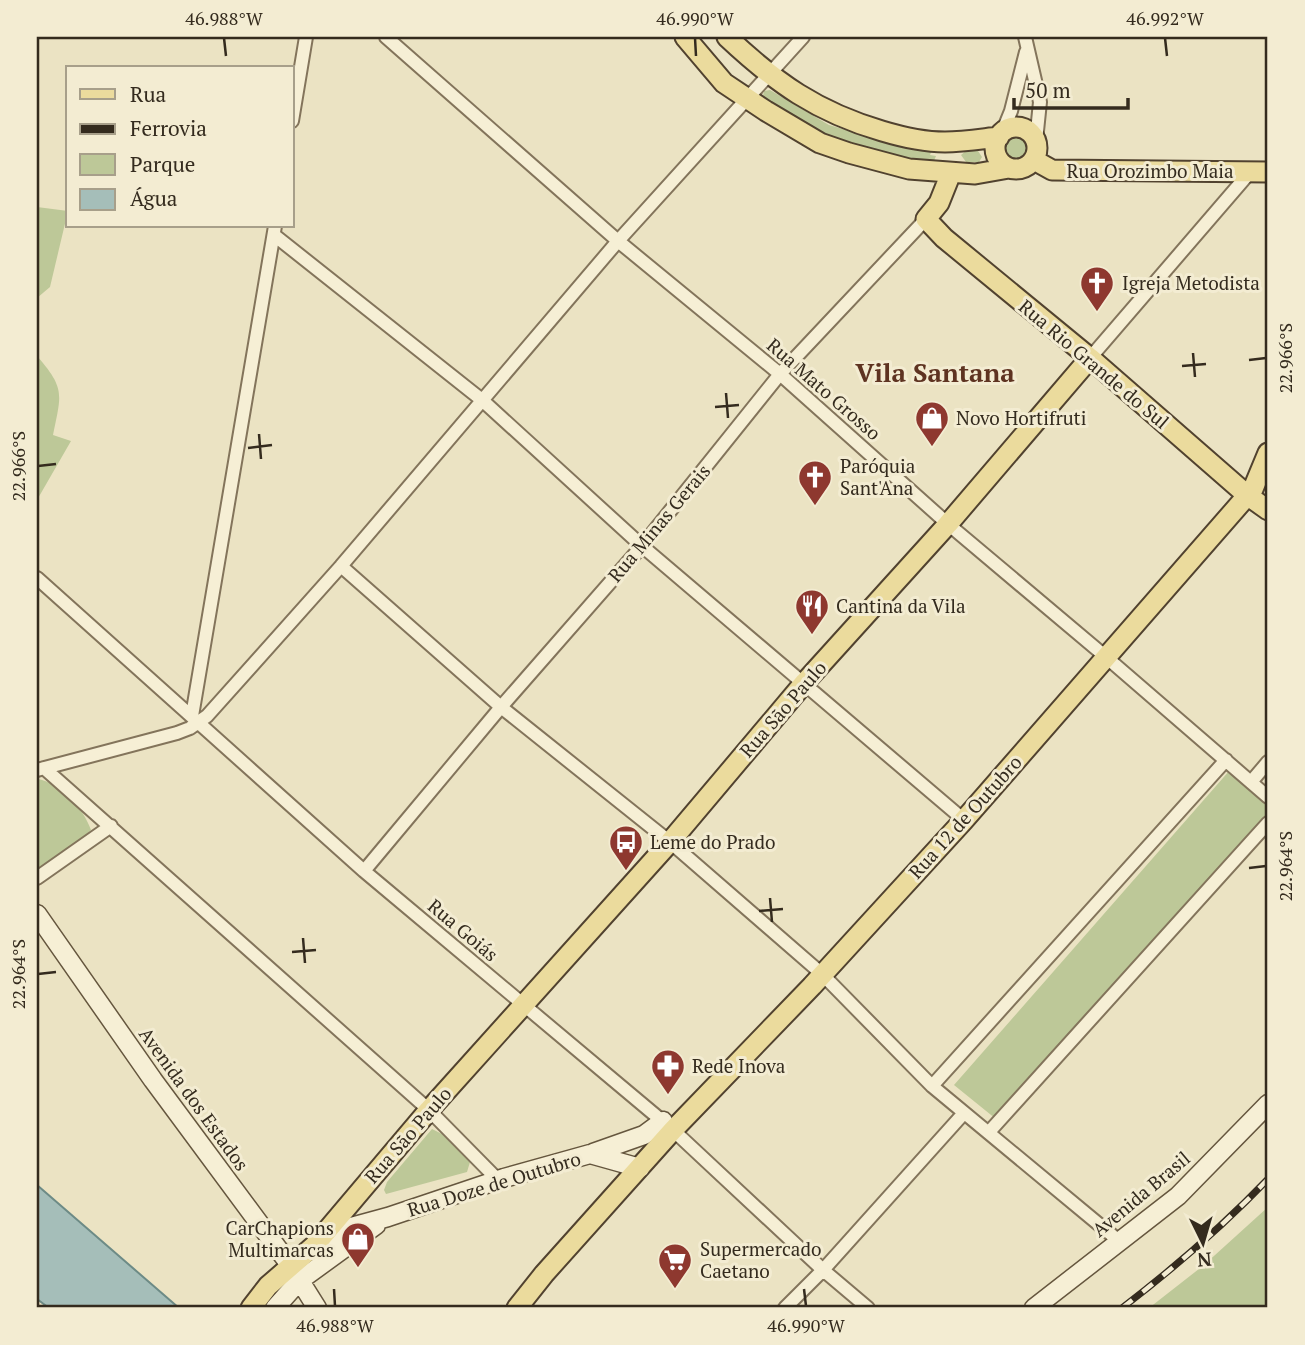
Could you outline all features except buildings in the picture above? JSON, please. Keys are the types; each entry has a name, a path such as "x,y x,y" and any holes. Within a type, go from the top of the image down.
{"main road":[{"path":"685,37 724,83 748,100 820,142 849,153 909,169 975,174 1009,168 1023,169 1035,150 1027,131 1021,128 1014,128 1001,135 945,142 908,139 836,116 801,97 727,37"},
{"path":"1001,135 995,152 1002,164 1009,168"},
{"path":"945,142 951,173"},
{"name":"Rua Orozimbo Maia","path":"1035,150 1052,170 1260,171"},
{"name":"Rua Minas Gerais","path":"926,219 939,203 951,173"},
{"name":"Rua Rio Grande do Sul","path":"926,219 944,238 1268,510"},
{"name":"Rua São Paulo","path":"314,1246 429,1110 670,842 805,682 948,524 1090,358"},
{"path":"1247,495 1253,489 1268,453"},
{"path":"1247,495 1268,494"},
{"name":"Rua 12 de Outubro","path":"517,1308 640,1168 668,1126 822,974 964,820 1247,495"},
{"name":"Avenida dos Estados","path":"37,915 317,1308"},
{"name":"Avenida Brasil","path":"1034,1308 1178,1196 1268,1104"},
{"path":"590,1154 668,1126"},
{"name":"Rua Doze de Outubro","path":"275,1308 294,1273 314,1246 344,1229 590,1154 640,1168"},
{"name":"Rua Doze de Outubro","path":"251,1308 268,1286 388,1217"}],"street":[{"path":"294,109 306,37"},
{"name":"Rua Mato Grosso","path":"386,37 618,242 780,374 948,524 1106,656 1268,797"},
{"path":"41,769 177,733 218,706 618,242 803,37"},
{"path":"1001,135 1011,111 1026,42"},
{"path":"1026,42 1040,102 1035,150"},
{"name":"Rua São Paulo","path":"1090,358 1260,171"},
{"name":"Rua Minas Gerais","path":"364,871 501,707 642,546 780,374 926,219"},
{"path":"275,230 482,400 642,546 964,820"},
{"path":"195,720 275,230"},
{"path":"341,566 501,707 670,842 822,974 932,1086 1119,1241"},
{"name":"Rua Goiás","path":"37,578 364,871 668,1126 823,1270 868,1308"},
{"path":"932,1086 1226,760"},
{"path":"1251,782 1268,762"},
{"path":"41,769 111,826 429,1110 498,1180"},
{"path":"989,1132 1268,823"},
{"path":"37,878 111,826"},
{"path":"785,1308 823,1270 964,1113"}],"green space":[{"path":"770,90 829,125 896,144 932,150 930,155 936,156 933,163 863,149 821,135 762,101 764,91"},
{"path":"1016,134 1026,138 1030,148 1026,158 1016,162 1006,158 1002,148 1006,138"},
{"path":"967,150 978,151 982,157 979,162 966,162 961,155"},
{"path":"37,207 66,211 50,287 37,298"},
{"path":"37,356 53,377 59,393 53,435 71,441 37,500"},
{"path":"1230,770 1268,802 1268,821 996,1119 954,1085"},
{"path":"37,779 54,785 70,798 91,830 52,862 37,868"},
{"path":"432,1129 442,1134 470,1162 467,1172 386,1194 384,1190 387,1182"},
{"path":"1268,1207 1268,1308 1149,1308 1204,1265"}],"water":[{"path":"37,1185 179,1308 49,1308 37,1299"}],"railway":[{"path":"1122,1308 1198,1246 1268,1179"}],"place":[{"name":"Igreja Metodista","path":"1097,313"},
{"name":"Novo Hortifruti","path":"932,448"},
{"name":"Paróquia Sant'Ana","path":"815,507"},
{"name":"Cantina da Vila","path":"812,636"},
{"name":"Leme do Prado","path":"626,872"},
{"name":"Rede Inova","path":"668,1096"},
{"name":"CarChapions Multimarcas","path":"358,1269"},
{"name":"Supermercado Caetano","path":"675,1290"}],"district":[{"name":"Vila Santana","path":"935,373"}]}
